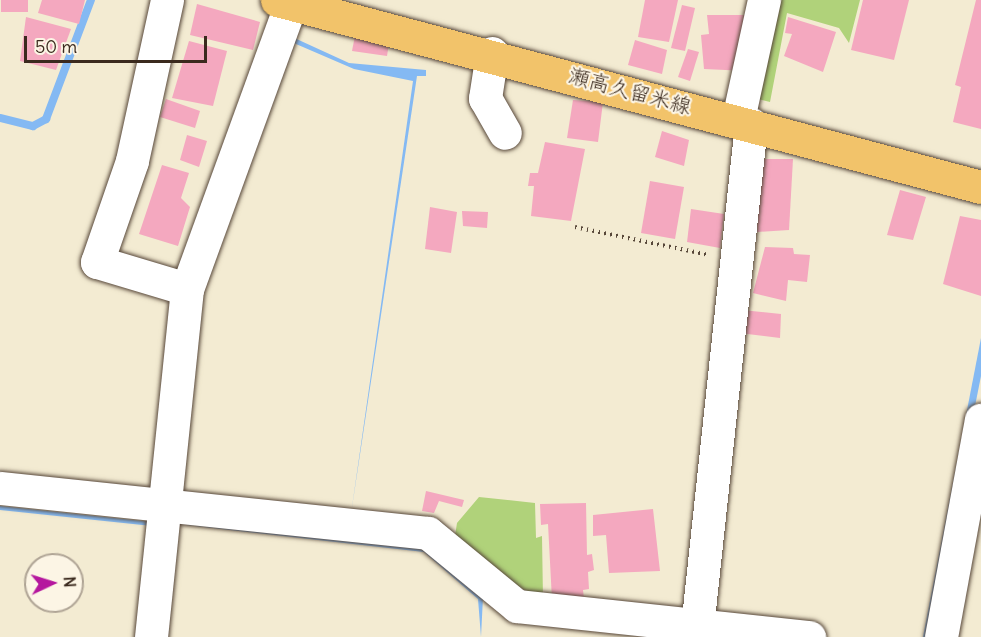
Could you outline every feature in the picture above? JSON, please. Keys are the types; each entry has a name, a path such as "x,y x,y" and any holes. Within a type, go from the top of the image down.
{"main road":[{"name":"瀬高久留米線","path":"281,1 492,53 981,187"}],"street":[{"path":"167,0 132,161 97,262 187,289"},
{"path":"697,632 738,261 744,121 764,0"},
{"path":"151,637 187,289 281,1"},
{"path":"492,53 485,98 505,133"},
{"path":"941,637 981,420"},
{"path":"0,488 165,503 428,533 517,606 697,632 809,637"}],"path":[{"path":"575,227 738,261"}],"green space":[{"path":"776,0 860,0 849,43 839,28 787,13 770,102 753,98"},
{"path":"479,497 535,503 536,538 542,536 543,599 503,579 454,542 457,523"}],"water":[{"path":"290,36 349,63 426,70 426,76 417,76 351,514 413,81 354,69 289,41"},
{"path":"981,338 981,376 929,637 923,637"},
{"path":"0,506 152,522 152,526 0,510"},
{"path":"177,524 425,547 483,597 481,637 478,599 424,552"}],"building":[{"path":"1,0 28,0 28,12 1,12"},
{"path":"42,0 85,0 79,24 38,13"},
{"path":"645,0 678,0 669,42 638,37"},
{"path":"863,0 909,0 894,60 851,50"},
{"path":"976,0 981,0 981,129 953,122 961,87 955,85"},
{"path":"197,4 260,22 253,50 190,35"},
{"path":"682,5 695,8 685,51 671,48"},
{"path":"707,15 746,15 747,71 704,69 701,35 709,34"},
{"path":"26,17 71,29 56,70 20,61"},
{"path":"788,17 836,32 823,72 784,56 792,34 785,33"},
{"path":"358,20 392,25 387,56 352,51"},
{"path":"635,40 667,50 662,74 628,65"},
{"path":"189,41 227,51 213,106 172,98"},
{"path":"688,49 699,52 690,81 678,77"},
{"path":"166,99 200,111 195,128 160,117"},
{"path":"573,100 603,102 598,142 567,138"},
{"path":"662,131 689,140 684,166 655,157"},
{"path":"187,135 207,141 199,167 180,160"},
{"path":"545,142 585,149 571,221 531,216 534,186 528,186 530,173 538,173"},
{"path":"760,159 793,159 789,230 757,232"},
{"path":"162,165 189,173 181,198 190,207 178,246 139,234"},
{"path":"650,181 684,187 675,239 641,233"},
{"path":"900,190 926,197 913,240 887,235"},
{"path":"430,207 457,212 451,253 425,249"},
{"path":"691,209 724,214 720,248 687,242"},
{"path":"462,211 488,212 487,228 463,226"},
{"path":"960,216 981,220 981,296 943,284"},
{"path":"765,247 793,248 794,254 810,255 807,282 788,280 786,301 753,293"},
{"path":"742,310 781,314 780,338 739,333"},
{"path":"426,491 464,500 462,507 439,501 434,513 422,511"},
{"path":"586,503 587,555 592,554 594,570 588,572 589,589 583,590 584,599 552,600 548,524 541,525 540,504"},
{"path":"653,509 660,571 609,573 606,535 593,536 593,515"}],"waterway":[{"path":"0,118 33,126 46,119 91,0"}]}
